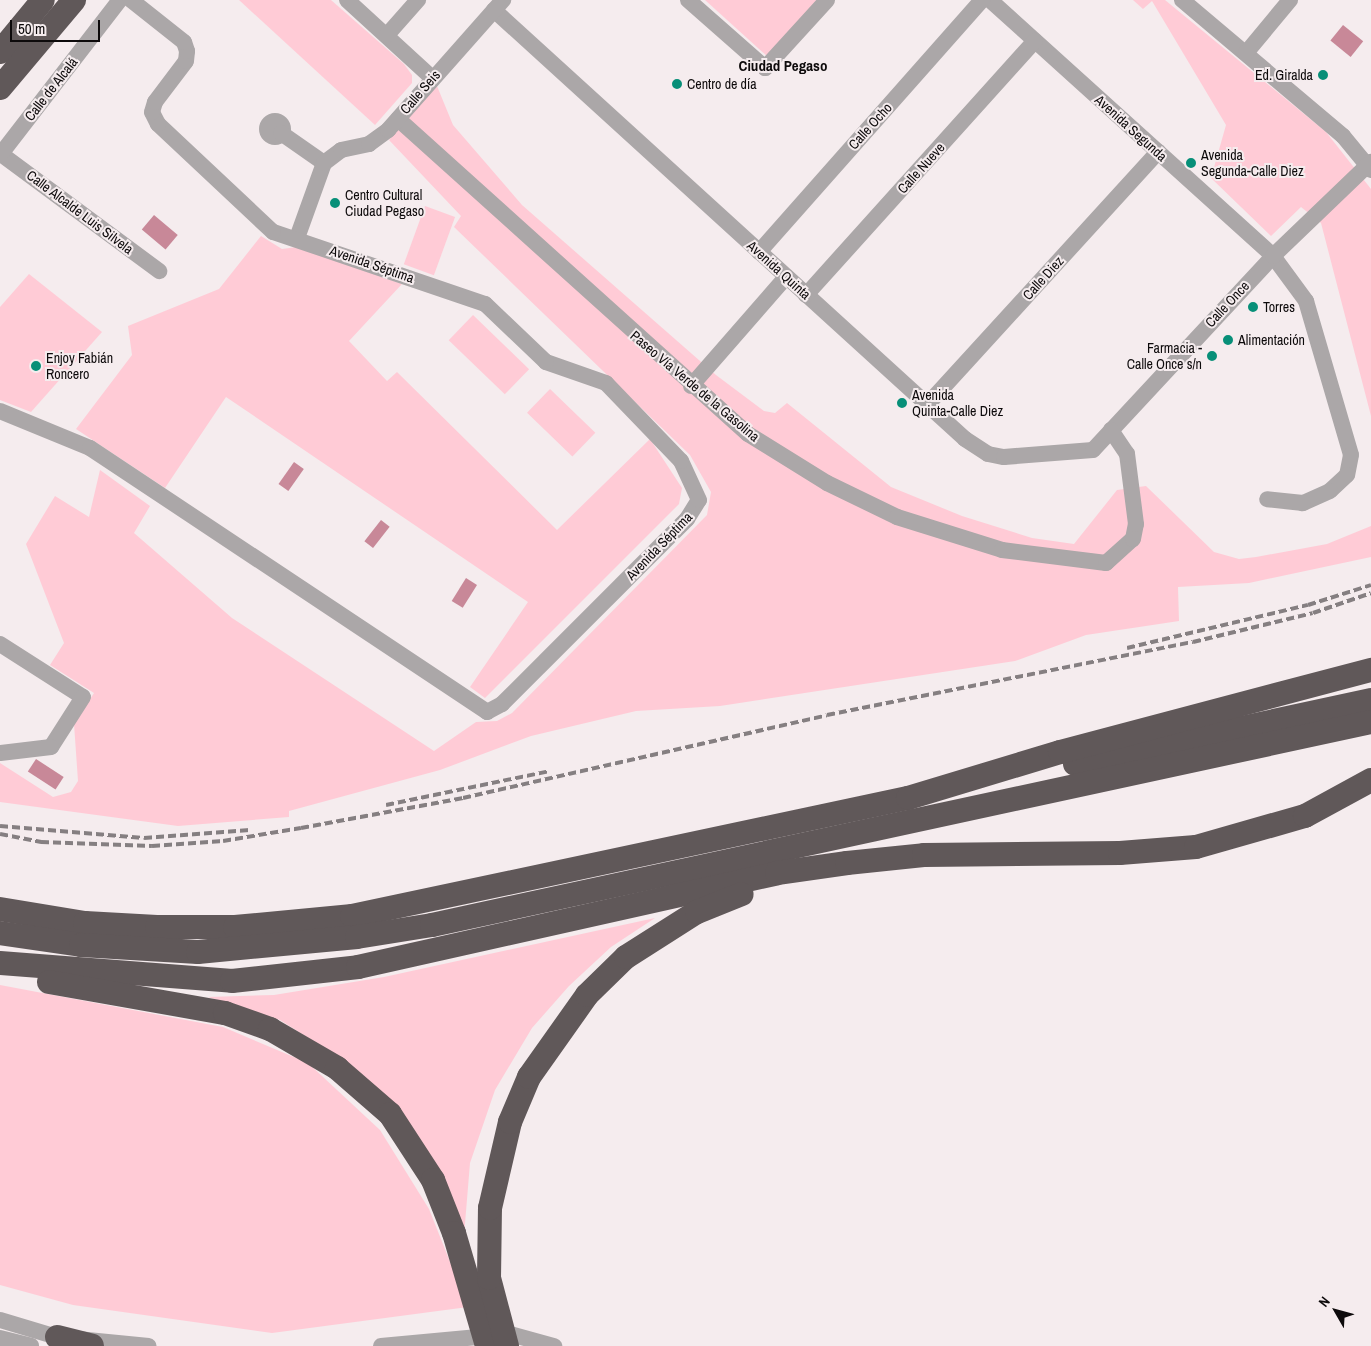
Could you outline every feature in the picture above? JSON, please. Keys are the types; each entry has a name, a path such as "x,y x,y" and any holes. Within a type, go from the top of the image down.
{"highway":[{"path":"0,52 43,0"},
{"path":"0,88 74,0"},
{"path":"52,26 88,0"},
{"path":"1327,683 1371,664"},
{"path":"908,798 1060,752 1371,670"},
{"path":"0,909 85,922 157,927 235,927 352,916 1371,700"},
{"path":"0,933 81,945 198,952 357,937 432,925 1371,722"},
{"path":"0,963 152,978 232,981 295,975 439,951 777,874 847,863 924,855 1049,855 1196,847 1252,834 1305,816 1371,780"},
{"path":"1049,855 1100,863 1168,861 1234,849 1371,800"},
{"path":"512,1340 489,1278 490,1208 510,1122 529,1077 558,1032 587,995 626,957 663,932 739,894 847,863"},
{"path":"0,967 71,986 226,1013 270,1028 337,1068 390,1114 433,1180 454,1233 477,1340"},
{"path":"58,1337 92,1346"}],"street":[{"name":"Calle de Alcalá","path":"1,154 120,0"},
{"name":"Avenida Séptima","path":"0,411 90,448 482,711 495,708 687,519 699,500 697,488 681,462 606,383 546,362 486,304 297,238 273,232 158,124 155,102 186,61 188,51 184,42 131,0"},
{"path":"348,0 432,78"},
{"path":"387,35 418,0"},
{"path":"688,0 765,68 827,0"},
{"name":"Calle Ocho","path":"759,252 982,0"},
{"name":"Avenida Segunda","path":"990,0 1273,256 1306,301 1351,455 1348,475 1330,491 1304,503 1268,499"},
{"path":"1182,0 1343,136 1370,165"},
{"path":"1246,53 1290,0"},
{"name":"Avenida Quinta","path":"498,5 786,277 928,405 988,454 1004,458 1093,450"},
{"name":"Calle Seis","path":"324,163 340,150 369,144 398,119 498,5"},
{"name":"Calle Nueve","path":"806,294 1035,41"},
{"name":"Paseo Vía Verde de la Gasolina","path":"398,119 691,386 784,458 897,517 1002,550 1092,564 1106,563 1124,550 1133,540 1136,524 1127,454 1111,430"},
{"path":"282,133 324,163 297,238"},
{"name":"Calle Diez","path":"928,405 1158,152"},
{"name":"Calle Alcalde Luis Silvela","path":"1,154 159,271"},
{"name":"Calle Once","path":"1093,450 1273,256 1370,165"},
{"path":"691,386 786,277"},
{"path":"0,644 83,697 52,746 0,753"},
{"path":"4,1325 58,1337 149,1346"},
{"path":"0,1338 31,1346"},
{"path":"381,1346 477,1340 512,1340 554,1346"}],"shaded area":[{"path":"239,0 331,0 404,64 412,75 412,83 375,125"},
{"path":"705,0 820,0 768,57"},
{"path":"1133,0 1165,0 1326,132 1371,189 1371,416 1321,223 1301,207 1271,236 1211,178 1226,125 1152,1 1143,9"},
{"path":"1343,25 1363,41 1351,57 1330,41"},
{"path":"437,86 453,125 522,205 716,375 764,411 775,413 787,403 891,487 962,516 1032,538 1074,544 1117,490 1146,486 1214,552 1239,559 1256,557 1327,544 1371,526 1371,557 1249,583 1178,587 1179,621 1086,635 1015,661 720,706 636,711 531,736 440,770 289,811 289,817 178,826 0,802 0,763 53,797 71,792 78,781 74,724 94,693 50,665 64,643 26,544 55,496 89,517 100,470 150,506 134,533 232,618 434,751 476,722 497,721 512,713 707,515 711,492 690,455 454,227 461,216 389,140"},
{"path":"425,206 455,217 434,275 404,264"},
{"path":"154,215 178,235 166,249 142,230"},
{"path":"261,236 282,249 297,247 402,284 349,341 387,381 397,372 557,530 650,439 682,488 679,504 485,698 470,687 528,602 226,397 165,488 76,429 132,355 128,326 219,289"},
{"name":"Enjoy Fabián Roncero","path":"29,274 102,332 31,412 0,400 0,307"},
{"path":"473,315 529,369 505,394 449,340"},
{"path":"550,389 595,433 572,457 527,413"},
{"path":"294,462 304,469 288,491 279,484"},
{"path":"381,520 390,527 373,548 364,541"},
{"path":"466,578 477,585 463,608 452,601"},
{"path":"36,759 64,777 56,790 28,772"},
{"path":"655,918 611,947 569,986 532,1028 495,1090 470,1163 463,1248 440,1174 324,1048 280,1020 208,997 274,995 384,977"},
{"path":"0,985 223,1027 308,1063 380,1130 429,1209 468,1307 272,1333 73,1305 0,1285"}],"railway":[{"path":"1127,648 1308,605 1371,585"},
{"path":"0,834 41,842 152,846 223,841 301,828 463,798 827,715 1193,642 1313,613 1371,593"},
{"path":"386,805 550,771"},
{"path":"0,826 144,838 250,830"}],"place":[{"name":"Ed. Giralda","path":"1323,75"},
{"name":"Centro de día","path":"677,84"},
{"name":"Avenida Segunda-Calle Diez","path":"1191,163"},
{"name":"Centro Cultural Ciudad Pegaso","path":"335,203"},
{"name":"Torres","path":"1253,307"},
{"name":"Alimentación","path":"1228,340"},
{"name":"Farmacia - Calle Once s/n","path":"1212,356"},
{"name":"Enjoy Fabián Roncero","path":"36,366"},
{"name":"Avenida Quinta-Calle Diez","path":"902,403"}],"district":[{"name":"Ciudad Pegaso","path":"783,66"}]}
